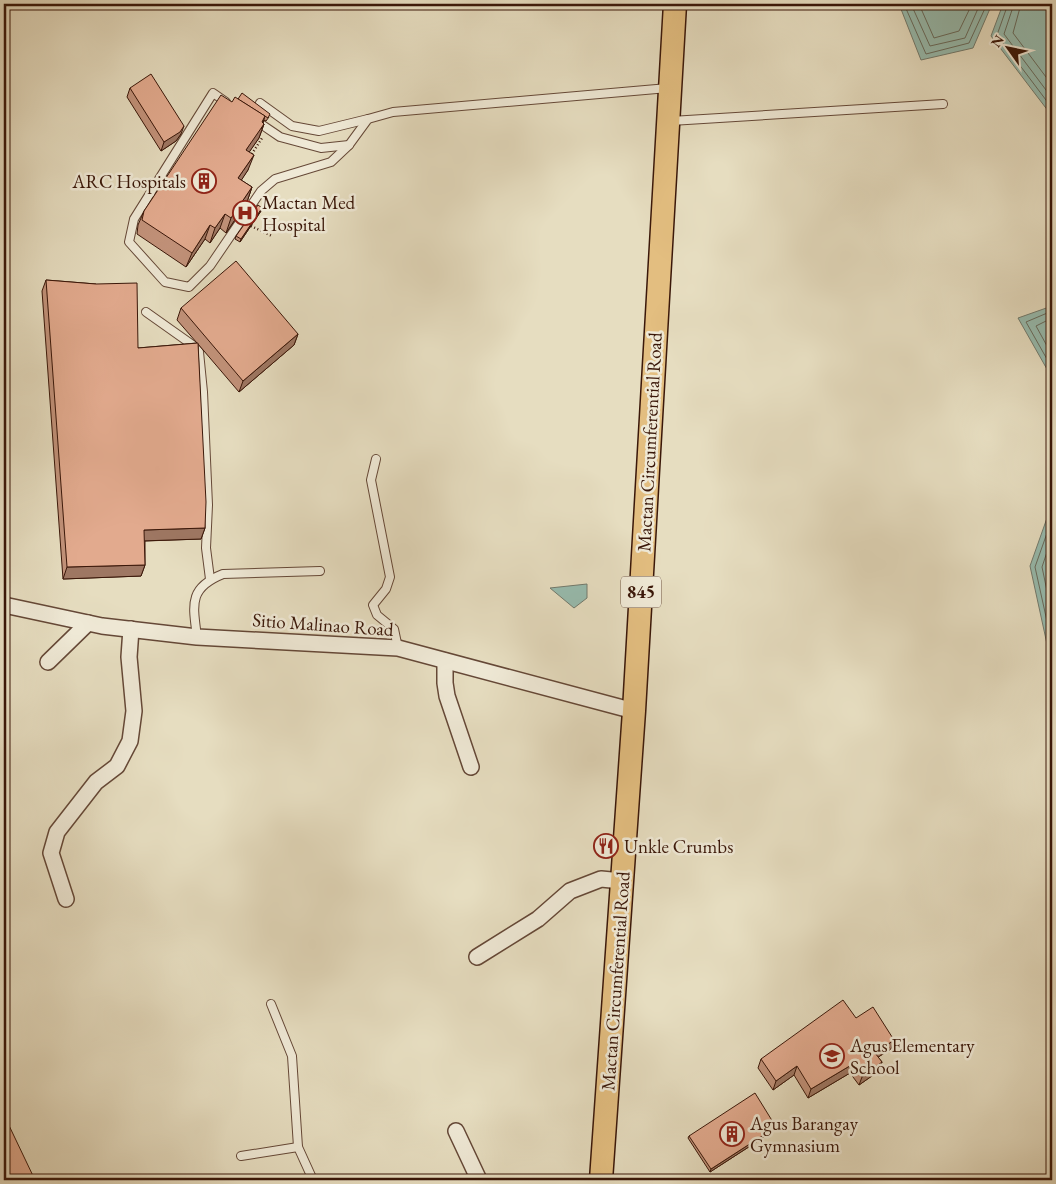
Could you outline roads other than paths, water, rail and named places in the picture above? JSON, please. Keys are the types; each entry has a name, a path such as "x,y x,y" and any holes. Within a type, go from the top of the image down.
{"main road":[{"name":"Mactan Circumferential Road","path":"601,1180 634,711 675,4"}],"street":[{"name":"Sitio Malinao Road","path":"4,605 131,630 197,637 398,648 634,711"},
{"path":"48,662 88,623"},
{"path":"66,899 50,853 57,832 96,782 117,766 130,741 134,711 129,657 131,630"},
{"path":"446,661 444,683 447,696 471,767"},
{"path":"477,957 538,920 570,890 601,879 622,881"},
{"path":"456,1131 478,1180"}],"lane":[{"path":"260,103 292,126 319,131 392,112 670,88"},
{"path":"236,108 213,93 134,219 128,242 165,282 189,287 210,266 261,190 276,179 331,162 349,145 368,119"},
{"path":"668,121 943,104"},
{"path":"244,113 280,136 321,148 349,145"},
{"path":"146,312 194,346 199,352 203,392 208,505 206,548 210,579"},
{"path":"376,459 370,480 390,577 386,589 373,605 377,615 394,629 398,648"},
{"path":"197,637 193,608 194,597 210,579 223,574 320,571"},
{"path":"271,1004 292,1056 298,1147 313,1180"},
{"path":"240,1156 298,1147"}],"water":[{"path":"899,4 992,4 973,48 921,60"},
{"path":"1003,4 1052,4 1052,116 991,36"},
{"path":"1052,306 1052,378 1018,318"},
{"path":"1052,504 1052,667 1030,566"},
{"path":"587,584 587,598 574,608 550,588"}],"place":[{"name":"ARC Hospitals","path":"204,181"},
{"name":"Mactan Med Hospital","path":"245,213"},
{"name":"Unkle Crumbs","path":"606,846"},
{"name":"Agus Elementary School","path":"832,1056"},
{"name":"Agus Barangay Gymnasium","path":"732,1134"}]}
